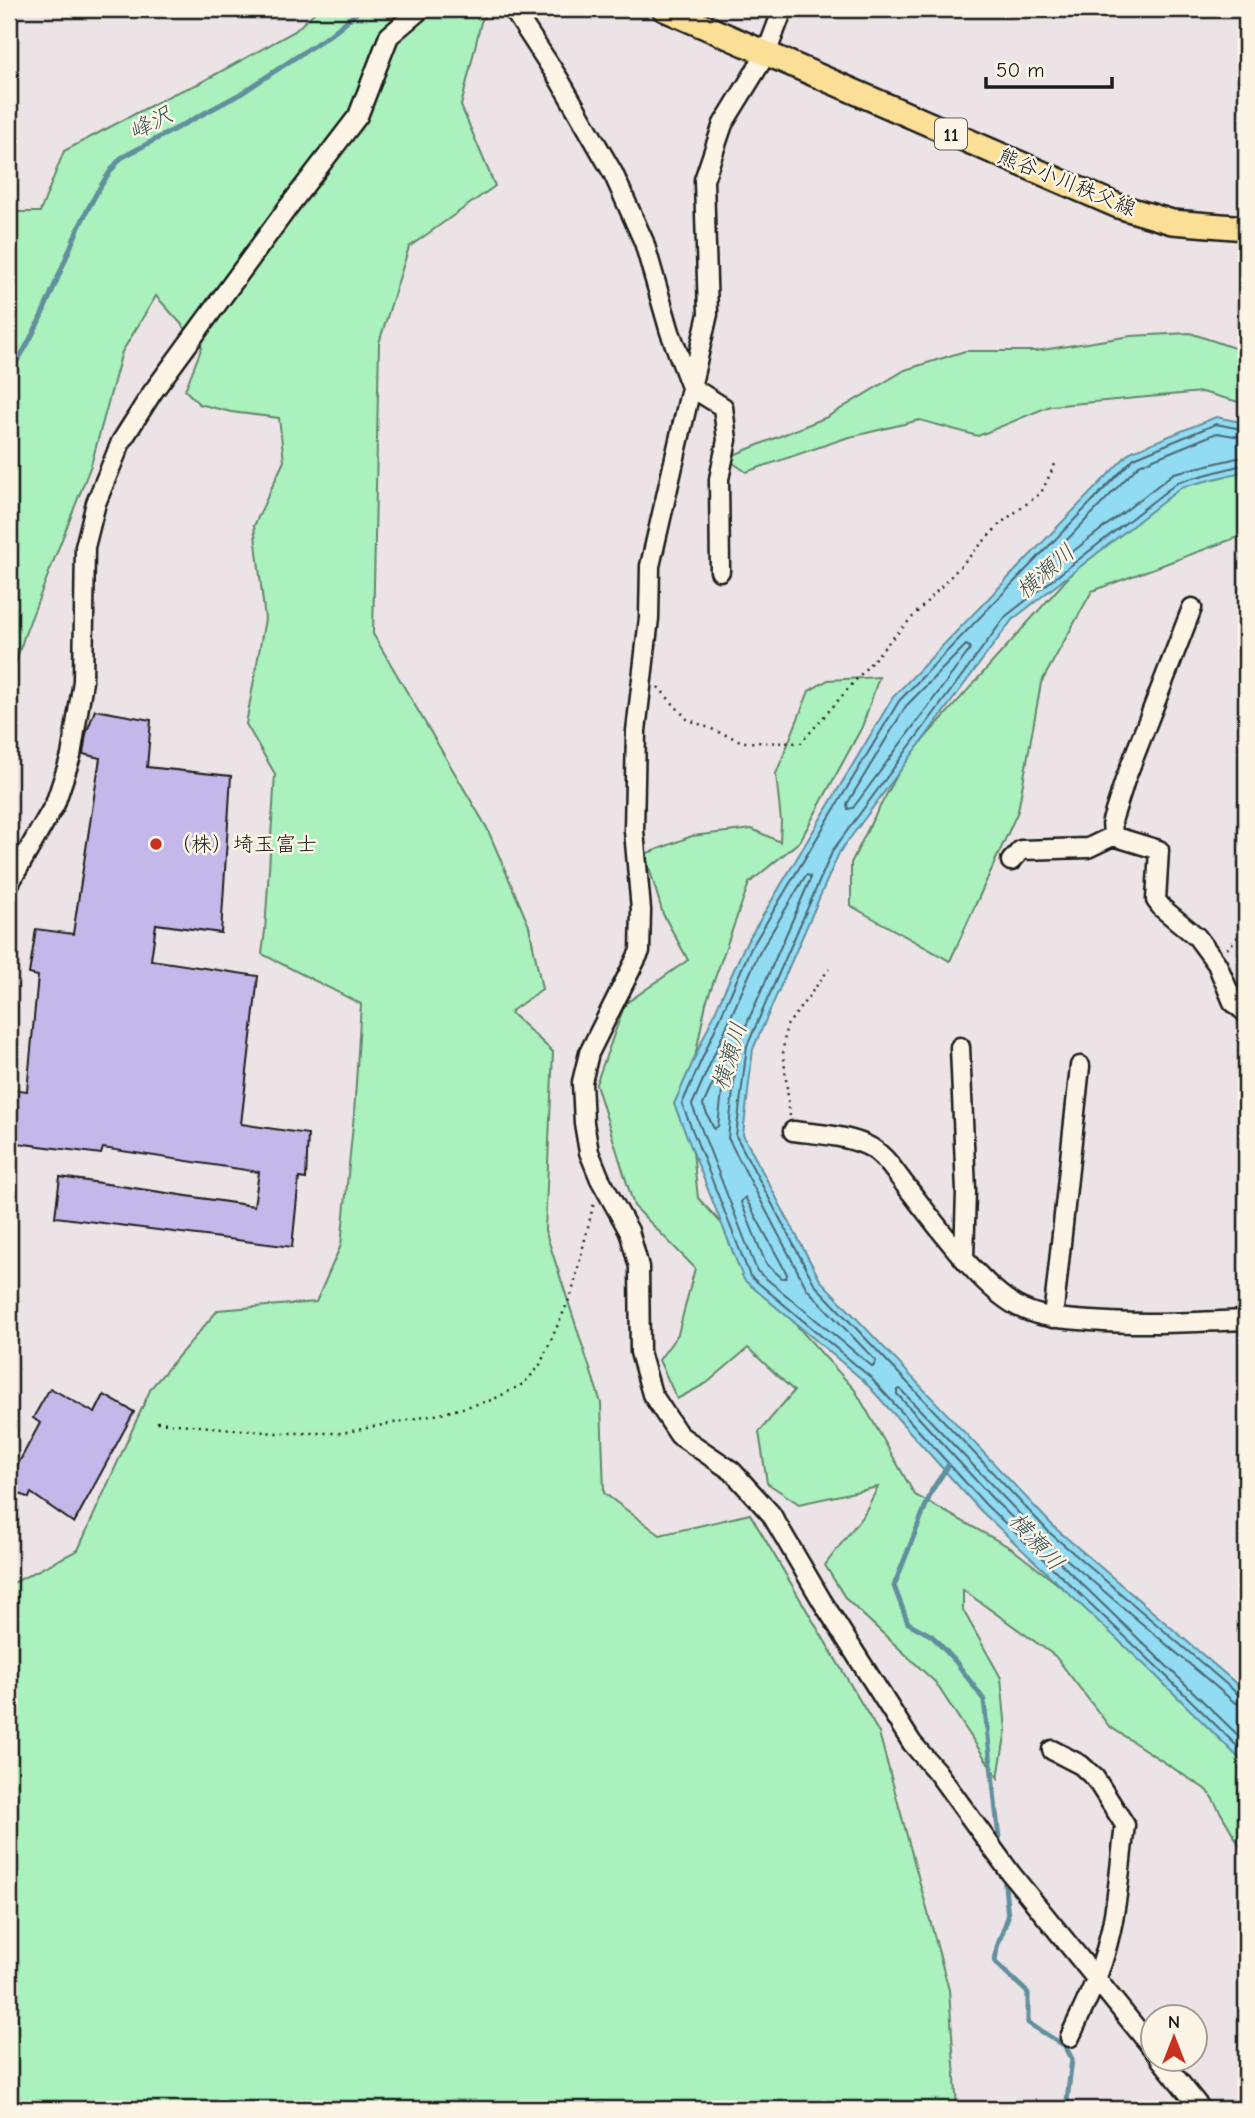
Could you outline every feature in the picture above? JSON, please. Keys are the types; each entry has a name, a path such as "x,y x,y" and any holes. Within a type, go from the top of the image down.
{"main road":[{"name":"熊谷小川秩父線","path":"664,9 1118,206 1172,222 1246,228"}],"street":[{"path":"9,884 55,804 71,756 83,681 85,547 96,503 121,442 152,393 358,116 388,36 421,9"},
{"path":"513,9 560,81 613,173 644,242 670,332 691,387 723,407 727,440 719,478 722,544 720,571"},
{"path":"783,9 766,54 723,124 704,180 708,314 650,566 649,618 636,730 634,831 642,910 640,951 589,1053 582,1082 589,1152 600,1179 629,1231 639,1266 640,1352 652,1394 679,1436 732,1471 771,1514 912,1744 937,1772 1012,1875 1140,2034"},
{"path":"1113,836 1112,821 1125,780 1192,608"},
{"path":"1011,861 1021,850 1088,848 1113,836 1159,850 1156,900 1197,937 1217,964 1233,1002 1246,1013"},
{"path":"960,1047 967,1191 964,1258"},
{"path":"1053,1318 1080,1066"},
{"path":"793,1131 867,1145 884,1157 964,1258 1000,1295 1022,1309 1053,1318 1135,1323 1246,1320"},
{"path":"1052,1750 1082,1765 1095,1778 1125,1825 1115,1910 1108,1943 1096,1979 1070,2037"},
{"path":"1171,2072 1201,2109"}],"path":[{"path":"644,672 687,719 743,742 801,743 889,642 1001,523 1041,493 1057,460"},
{"path":"1217,964 1223,953 1246,928"},
{"path":"793,1131 783,1051 786,1027 830,969"},
{"path":"157,1422 275,1433 341,1433 440,1414 492,1400 523,1384 539,1367 572,1293 600,1179"}],"green space":[{"path":"318,9 488,9 481,22 461,106 495,186 409,247 379,343 373,634 487,828 529,926 542,989 510,1012 553,1052 545,1230 601,1403 604,1493 660,1535 750,1514 879,1733 949,1990 957,2109 9,2109 9,1585 78,1550 151,1388 218,1310 316,1302 341,1245 354,1114 361,1004 262,954 275,774 246,724 265,619 254,526 284,461 279,418 231,412 199,404 185,390 202,347 156,296 122,352 91,465 25,634 9,683 9,212 40,212 64,151 173,94 198,84 295,31"},
{"path":"1190,333 1246,352 1246,404 1202,392 1050,406 978,436 920,420 846,438 746,472 726,458 827,417 905,370 965,351 1036,351 1131,336"},
{"path":"1184,465 1246,469 1246,534 1092,591 1041,683 1018,811 950,961 851,906 851,863 906,759 1107,534"},
{"path":"879,677 862,727 800,841 749,883 706,1003 687,1097 698,1198 749,1253 795,1324 855,1390 915,1495 1011,1548 1161,1664 1246,1737 1246,1856 1208,1791 1109,1726 1055,1656 963,1590 963,1610 1001,1678 1006,1730 998,1778 935,1682 846,1599 825,1565 864,1514 878,1487 799,1504 767,1483 759,1432 794,1391 748,1348 707,1383 677,1399 659,1360 678,1334 695,1268 634,1206 596,1084 625,1004 688,960 663,914 645,854 692,836 752,829 780,842 781,821 776,774 809,691 828,680"}],"water":[{"name":"横瀬川","path":"1216,417 1246,423 1246,471 1182,487 1012,620 839,853 753,1049 743,1135 820,1280 1055,1528 1246,1692 1246,1765 1151,1671 980,1510 864,1381 744,1280 674,1104 744,947 893,697 1130,452"}],"building":[{"name":"（株）埼玉富士","path":"95,710 151,720 147,767 231,776 221,933 156,924 151,960 258,976 241,1124 308,1134 306,1179 299,1178 292,1247 55,1217 60,1177 254,1206 259,1172 103,1148 101,1154 9,1142 9,1089 27,1091 38,976 29,974 36,929 73,934 100,758 83,754 86,734"},
{"path":"50,1388 95,1413 104,1395 134,1412 74,1523 31,1493 29,1498 9,1489 9,1481 40,1423 33,1418"}],"waterway":[{"name":"峰沢","path":"9,368 27,345 37,325 94,197 121,158 242,93 331,34 361,9"},
{"path":"948,1466 932,1490 894,1586 908,1623 932,1636 956,1662 984,1700 1000,1848"},
{"path":"1004,1875 1008,1917 997,1947 995,1962 1028,1993 1028,2023 1065,2046 1072,2059 1066,2109"}],"place":[{"name":"（株）埼玉富士","path":"156,844"}]}
